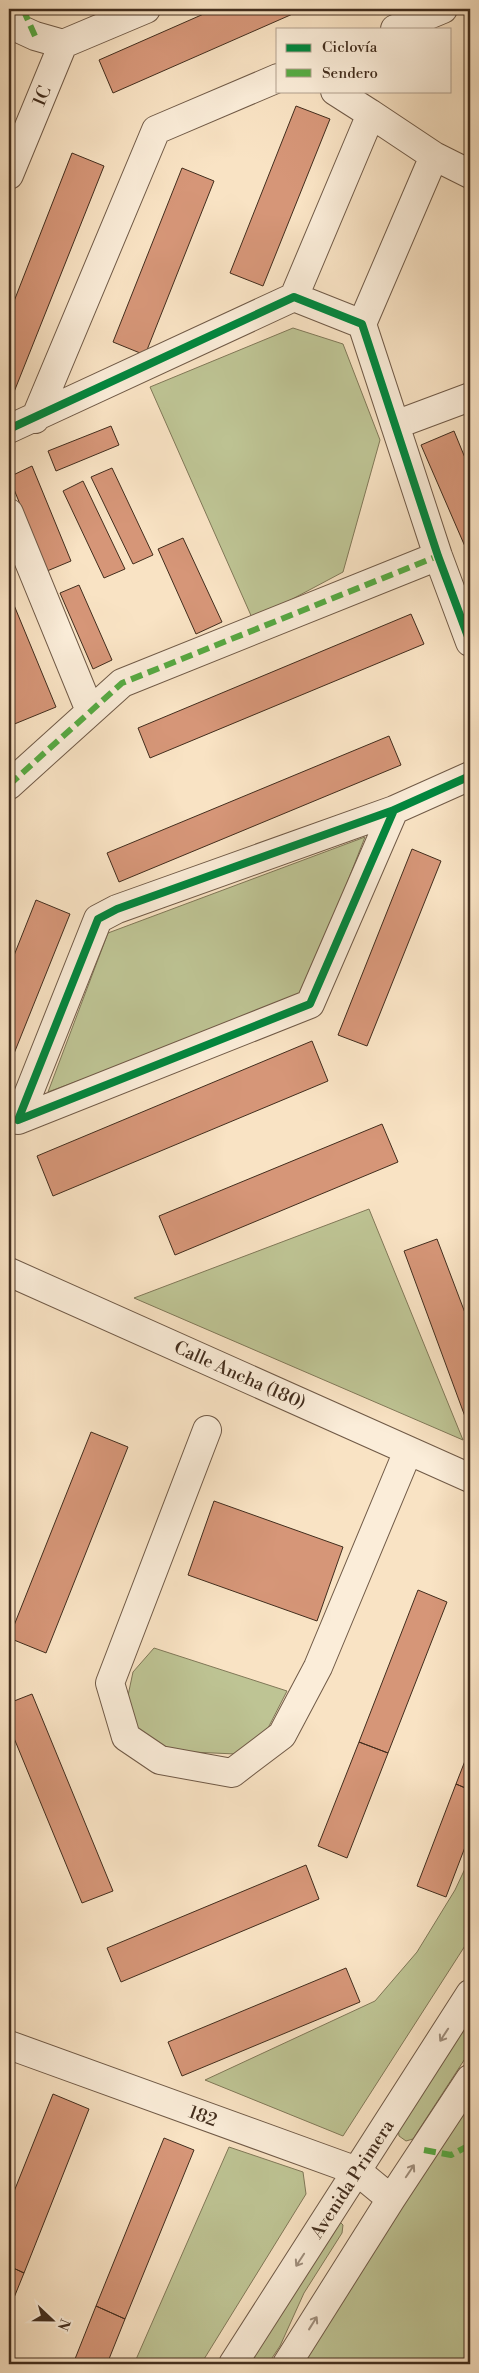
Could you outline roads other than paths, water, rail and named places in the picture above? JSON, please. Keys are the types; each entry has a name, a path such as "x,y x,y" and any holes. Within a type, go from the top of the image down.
{"street":[{"path":"23,9 35,36"},
{"path":"9,24 35,36 63,44 146,9"},
{"path":"397,28 443,9"},
{"name":"1C","path":"9,175 63,44"},
{"path":"35,419 156,130 276,79"},
{"path":"337,92 434,156 470,174"},
{"path":"9,429 35,419 294,298 371,114"},
{"path":"434,156 362,324 438,556 470,642"},
{"path":"294,298 362,324"},
{"path":"395,425 470,397"},
{"path":"9,513 90,711"},
{"path":"9,785 122,683 438,556"},
{"path":"394,810 310,1004 18,1120 98,919 117,909 394,810 470,776"},
{"name":"Calle Ancha (180)","path":"9,1272 470,1478"},
{"path":"207,1430 110,1683 126,1737 160,1760 232,1773 282,1735 318,1667 408,1451"},
{"name":"Avenida Primera","path":"233,2364 470,1994"},
{"name":"182","path":"9,2045 357,2171 391,2199"},
{"path":"287,2364 391,2199 470,2079"}]}
